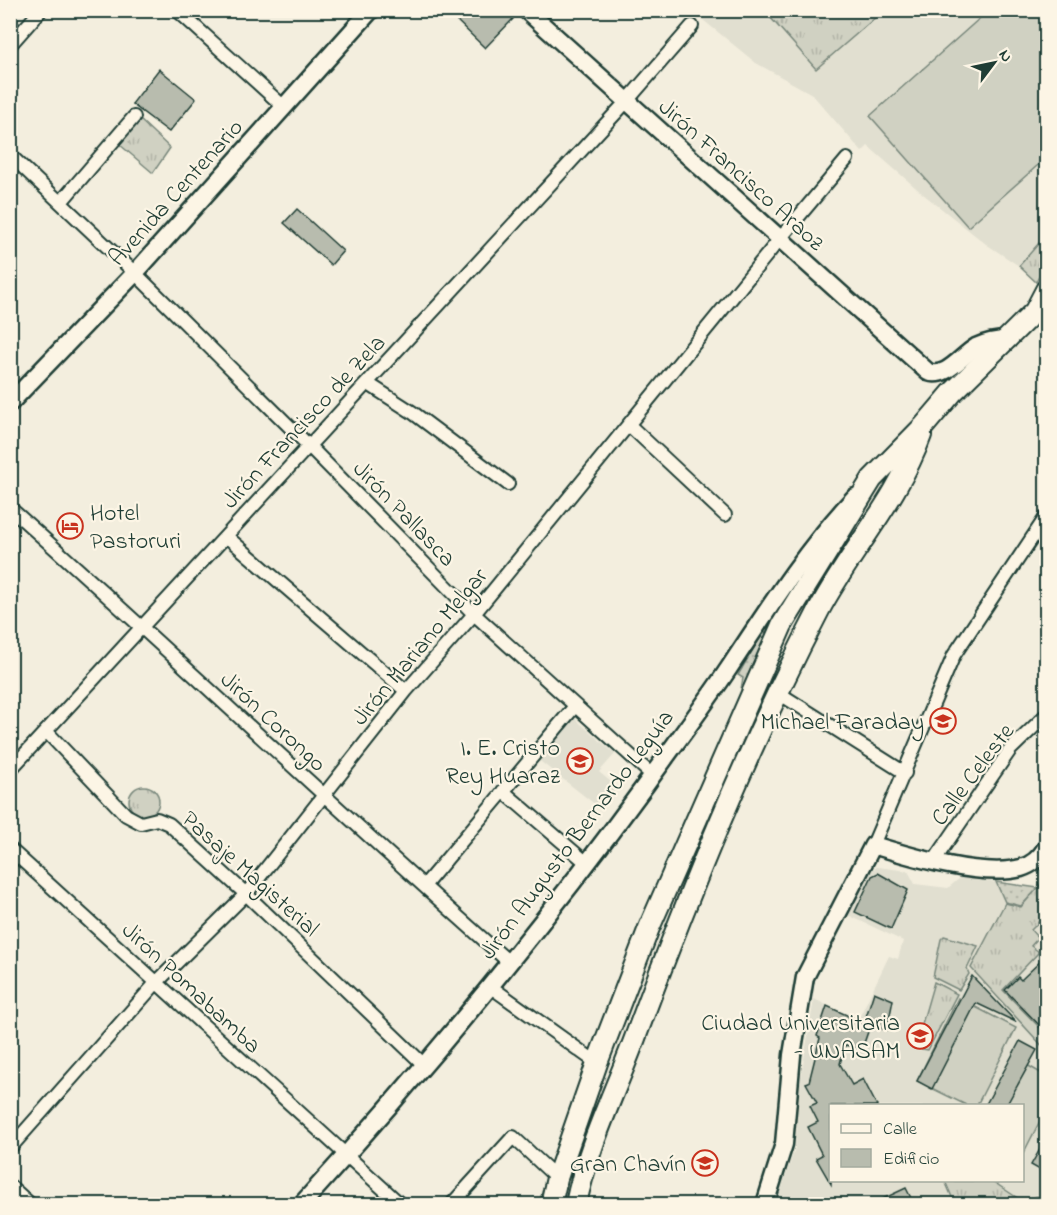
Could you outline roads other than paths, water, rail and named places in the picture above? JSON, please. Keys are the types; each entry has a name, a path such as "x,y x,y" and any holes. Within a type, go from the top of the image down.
{"main road":[{"name":"Avenida Centenario","path":"10,403 135,273 371,10"},
{"name":"Jirón Francisco Araoz","path":"526,10 928,372 935,375 944,372 977,347 996,340 1002,345"},
{"path":"551,1204 557,1178 597,1063 649,928 782,626 872,479 924,426 947,398 1002,345 1041,315 1047,290"},
{"path":"576,1204 601,1126 663,963 777,692 831,588 884,508 909,464 924,426"},
{"name":"Jirón Augusto Bernardo Leguía","path":"302,1204 491,987 588,864 729,668 791,573 827,527 872,479"},
{"path":"765,1204 783,1144 792,1055 805,977 873,845 934,861 998,871 1023,868 1041,856 1047,848"}],"street":[{"path":"10,45 41,10"},
{"path":"177,10 284,107"},
{"name":"Jirón Francisco de Zela","path":"10,770 626,102 692,26"},
{"path":"61,202 134,117"},
{"name":"Jirón Pallasca","path":"10,155 135,273 474,614 652,776"},
{"name":"Jirón Mariano Melgar","path":"10,1148 156,983 246,894 406,691 474,614 847,159"},
{"path":"367,383 412,411 508,484"},
{"path":"629,425 724,515"},
{"name":"Jirón Corongo","path":"10,508 143,626 323,796 510,963"},
{"path":"873,845 954,655 1047,517"},
{"path":"226,536 406,691"},
{"path":"777,692 905,773"},
{"path":"424,886 575,706"},
{"name":"Calle Celeste","path":"934,861 1010,750 1047,715"},
{"name":"Pasaje Magisterial","path":"46,731 126,815 141,823 157,819 169,824 246,894 423,1064"},
{"path":"503,791 588,864"},
{"name":"Jirón Pomabamba","path":"10,849 345,1157 400,1204"},
{"path":"491,987 597,1063"},
{"path":"452,1204 513,1137 557,1178"},
{"path":"10,1185 30,1204"}],"place":[{"name":"Hotel Pastoruri","path":"70,526"},
{"name":"Michael Faraday","path":"943,721"},
{"name":"I. E. Cristo Rey Huaraz","path":"580,761"},
{"name":"Ciudad Universitaria - UNASAM","path":"920,1036"},
{"name":"Gran Chavín","path":"705,1163"}]}
